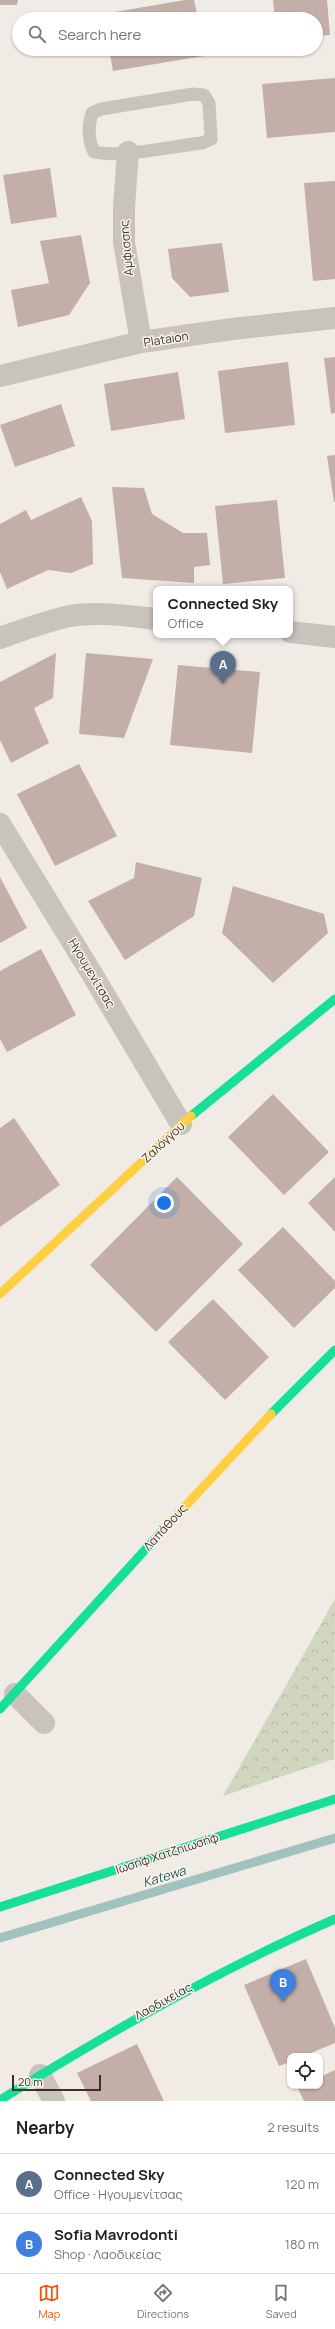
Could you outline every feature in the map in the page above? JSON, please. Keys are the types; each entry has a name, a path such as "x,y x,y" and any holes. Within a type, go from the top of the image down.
{"street":[{"name":"Αμφισσης","path":"128,152 124,207 124,242 141,342"},
{"name":"Plataion","path":"0,376 141,342 232,329 335,318"},
{"path":"0,638 34,625 71,616 105,614 153,619"},
{"path":"293,632 335,637"},
{"name":"Ηγουμενίτσας","path":"0,824 92,974 181,1124"},
{"name":"Ζαλόγγου","path":"1,1291 181,1124 335,999"},
{"name":"Λαπάθους","path":"0,1709 240,1445 335,1350"},
{"path":"15,1694 44,1723"},
{"name":"Ιωσήφ Χατζηιωσήφ","path":"0,1908 335,1799"},
{"name":"Λαοδικείας","path":"0,2100 112,2030 173,1995 230,1966 335,1919"},
{"path":"40,2075 54,2101"}],"lane":[{"path":"193,94 204,95 209,104 211,139 202,143 128,152 101,154 94,152 90,144 89,122 92,113 102,109 193,94"}],"green space":[{"path":"335,1599 334,1759 223,1796"}],"building":[{"path":"0,0 18,0 17,5 0,5"},
{"path":"185,0 194,0 197,12 115,12"},
{"path":"273,0 327,0 330,35 323,36 323,12 274,12"},
{"path":"110,56 204,56 113,71"},
{"path":"335,78 335,132 267,138 262,84"},
{"path":"50,168 57,217 11,224 3,175"},
{"path":"335,181 335,279 313,281 304,183"},
{"path":"81,235 90,283 69,315 18,327 11,290 49,283 40,241"},
{"path":"222,243 229,292 190,297 172,278 168,249"},
{"path":"335,357 335,413 331,414 324,358"},
{"path":"288,362 295,425 225,433 218,371"},
{"path":"178,372 185,419 111,431 104,384"},
{"path":"61,404 75,446 15,467 0,425"},
{"path":"335,455 335,502 334,502 327,456"},
{"path":"112,487 144,488 152,514 183,533 207,533 210,565 194,567 194,583 122,578"},
{"path":"81,497 92,521 93,564 71,573 48,570 7,589 0,572 0,524 26,510 31,520"},
{"path":"277,500 285,578 223,584 215,506"},
{"path":"56,653 53,698 34,708 49,743 11,763 0,740 0,682"},
{"path":"86,653 153,659 124,738 79,734"},
{"path":"178,665 260,672 252,753 170,745"},
{"path":"79,764 117,836 55,866 17,794"},
{"path":"136,862 202,878 194,916 125,960 88,901 134,878"},
{"path":"0,877 27,928 0,943"},
{"path":"233,886 324,914 328,933 273,983 222,933"},
{"path":"41,949 76,1015 7,1052 0,1039 0,971"},
{"path":"273,1094 329,1152 284,1195 228,1137"},
{"path":"14,1118 60,1185 0,1227 0,1128"},
{"path":"177,1177 243,1244 156,1332 90,1265"},
{"path":"335,1177 335,1232 308,1203"},
{"path":"283,1227 335,1281 335,1288 294,1328 238,1270"},
{"path":"213,1299 269,1357 225,1400 168,1342"},
{"path":"306,1959 335,2028 335,2043 311,2053 287,2053 287,2063 279,2066 244,1985"},
{"path":"137,2044 164,2101 91,2101 77,2073"},
{"path":"335,2070 335,2101 304,2101 298,2089 323,2089 323,2076"}],"waterway":[{"name":"Katewa","path":"0,1938 335,1838"}],"traffic: fast":[{"path":"191,1116 335,999"},
{"path":"271,1414 335,1350"},
{"path":"0,1709 165,1528"},
{"path":"0,1907 335,1799"},
{"path":"0,2100 81,2051 206,1981 248,1959 335,1919"}],"traffic: slow":[{"path":"0,1294 191,1116"},
{"path":"165,1528 271,1414"}],"place":[{"name":"Connected Sky","path":"223,684"},
{"name":"Sofia Mavrodonti","path":"283,2002"}]}
